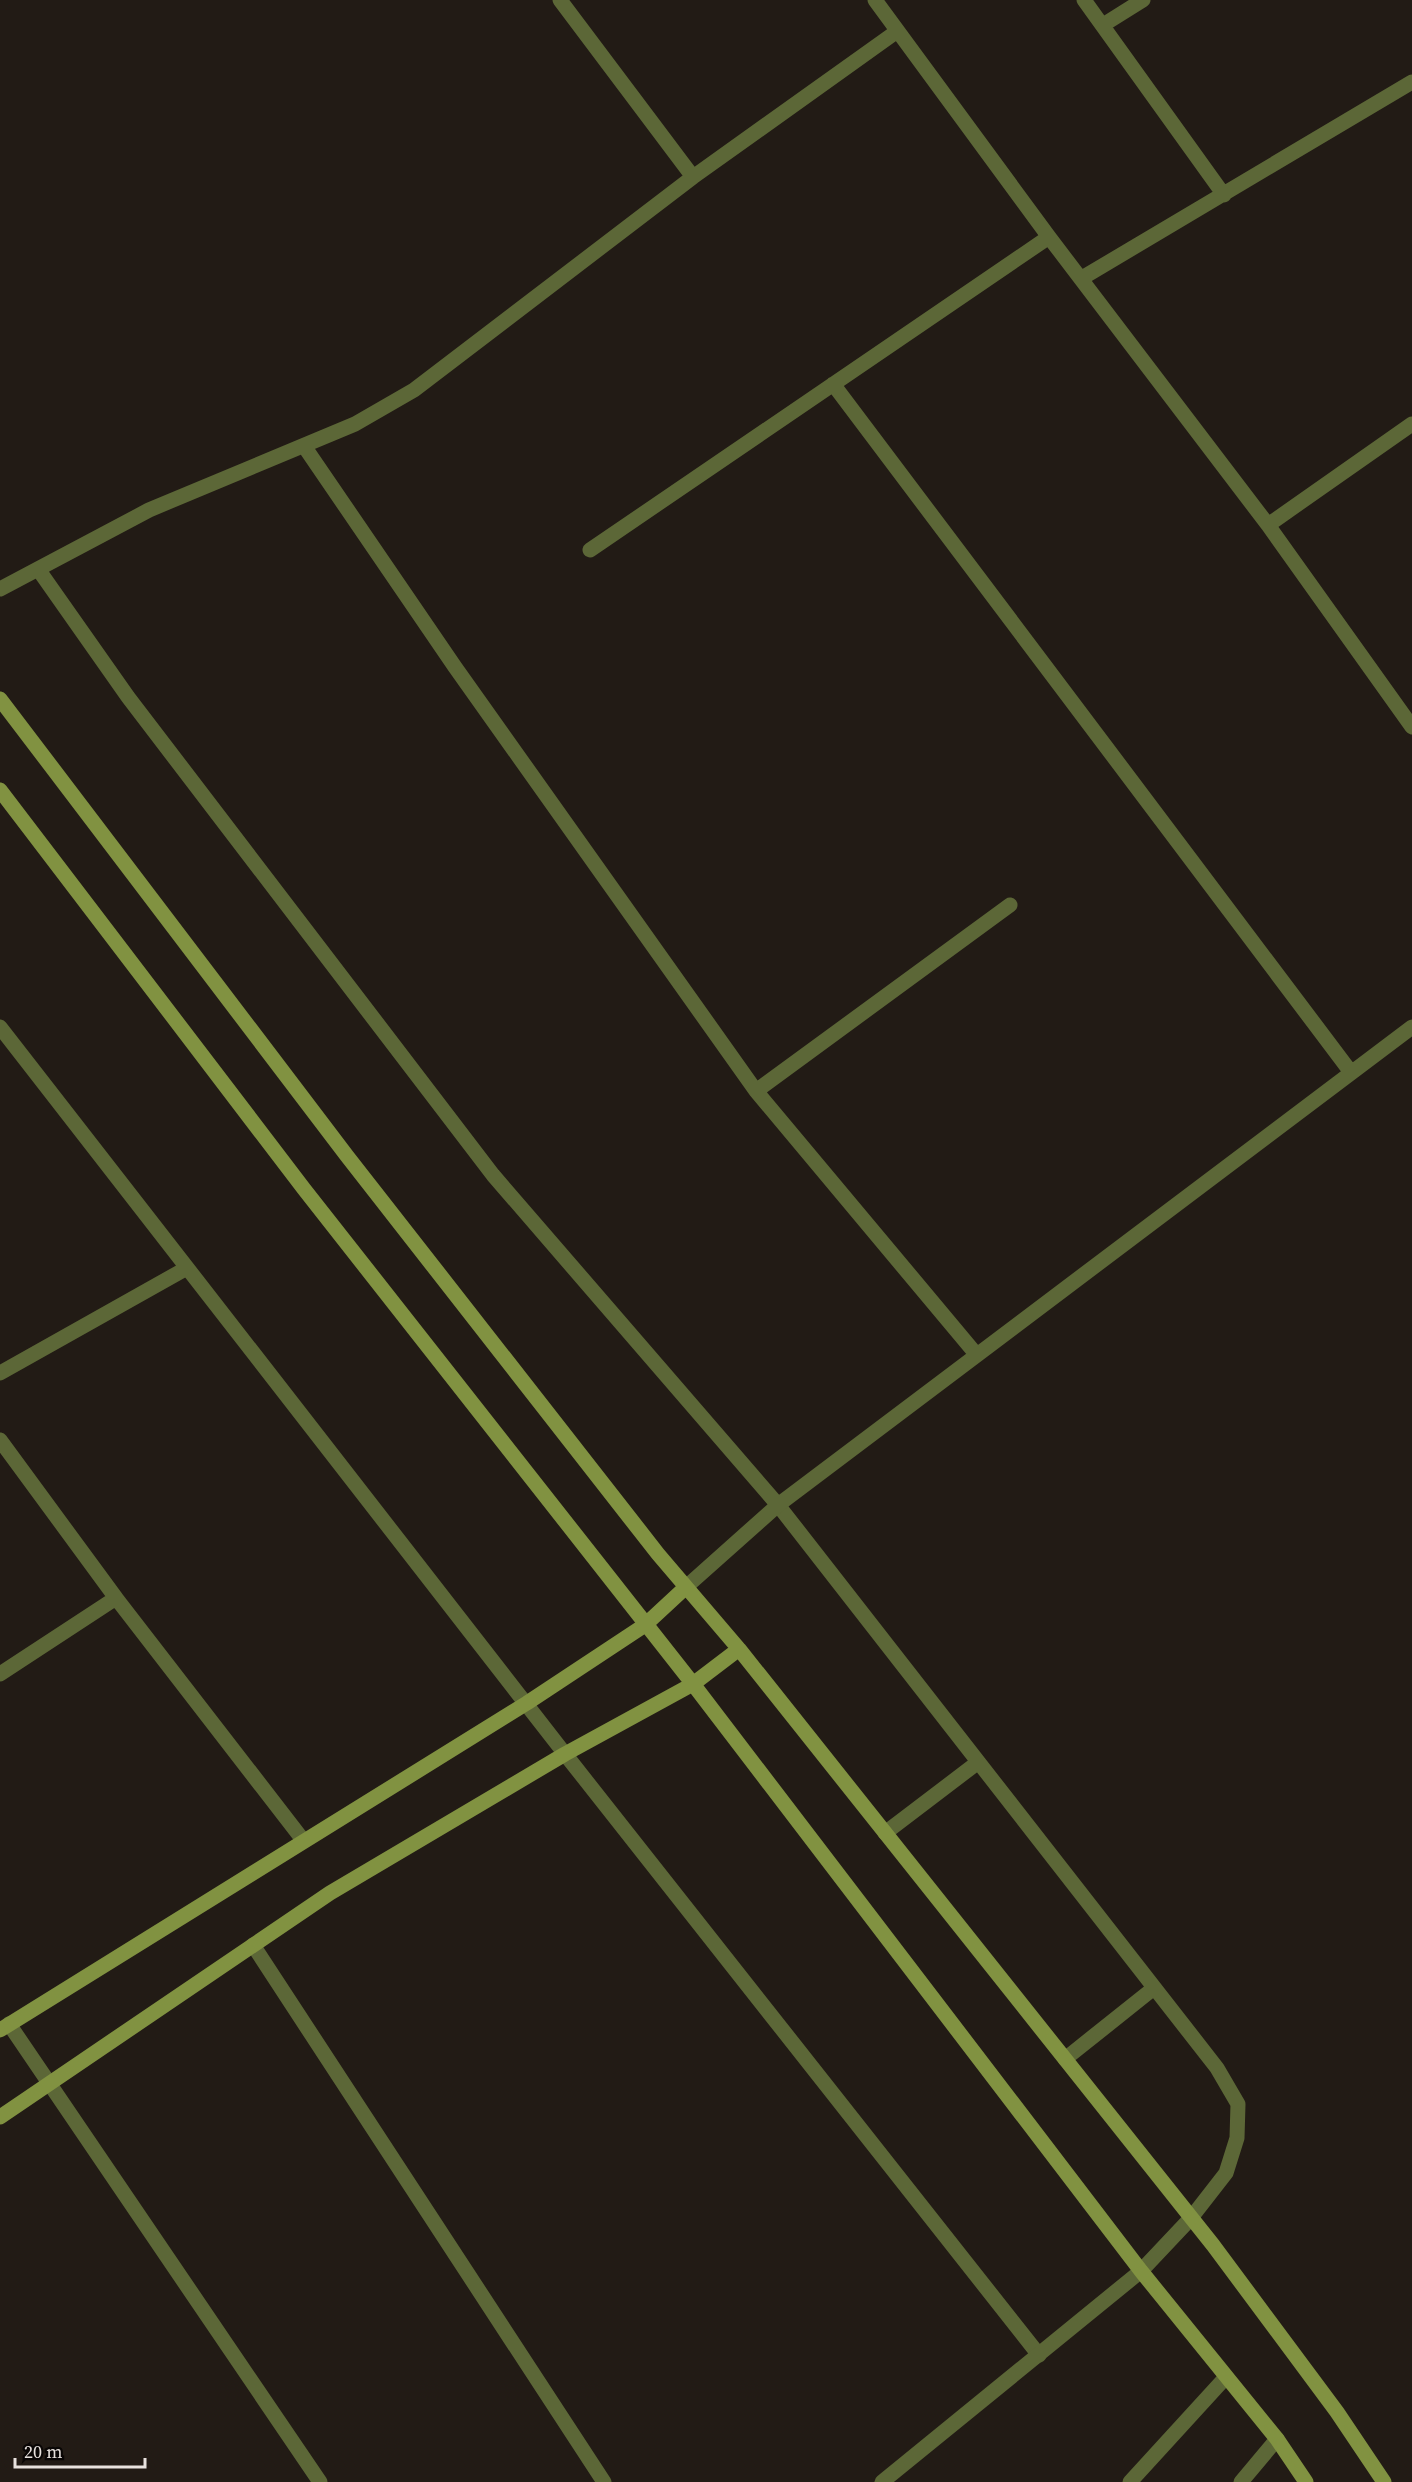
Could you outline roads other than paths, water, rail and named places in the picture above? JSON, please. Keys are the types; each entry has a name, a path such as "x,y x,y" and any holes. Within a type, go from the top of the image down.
{"street":[{"path":"560,0 693,177"},
{"path":"875,0 896,32 1049,237 1268,525 1412,727"},
{"path":"1084,0 1224,195"},
{"path":"1103,25 1143,0"},
{"path":"0,589 149,510 355,424 414,390 693,177 896,32"},
{"path":"1082,278 1412,82"},
{"path":"590,550 1049,237"},
{"path":"833,384 1350,1071"},
{"path":"1268,525 1412,424"},
{"path":"304,446 455,668 756,1091 976,1354"},
{"path":"38,569 135,706 493,1175 778,1505 1216,2068 1238,2104 1237,2138 1226,2173 1191,2218 1141,2271 882,2482"},
{"path":"0,699 347,1156 658,1554 739,1649 1191,2218 1337,2412 1384,2482"},
{"path":"0,790 304,1189 693,1684 1141,2271 1277,2439 1306,2482"},
{"path":"756,1091 1010,905"},
{"path":"0,1027 565,1754 1039,2355"},
{"path":"320,2482 50,2083 5,2027 527,1703 645,1625 778,1505 1350,1071 1412,1027"},
{"path":"0,1373 187,1268"},
{"path":"0,1440 116,1598 303,1840"},
{"path":"0,1674 116,1598"},
{"path":"0,2117 330,1893 565,1754 693,1684 739,1649"},
{"path":"885,1833 978,1763"},
{"path":"253,1945 604,2482"},
{"path":"1065,2059 1154,1988"},
{"path":"1130,2482 1226,2377"},
{"path":"1241,2482 1277,2439"}]}
